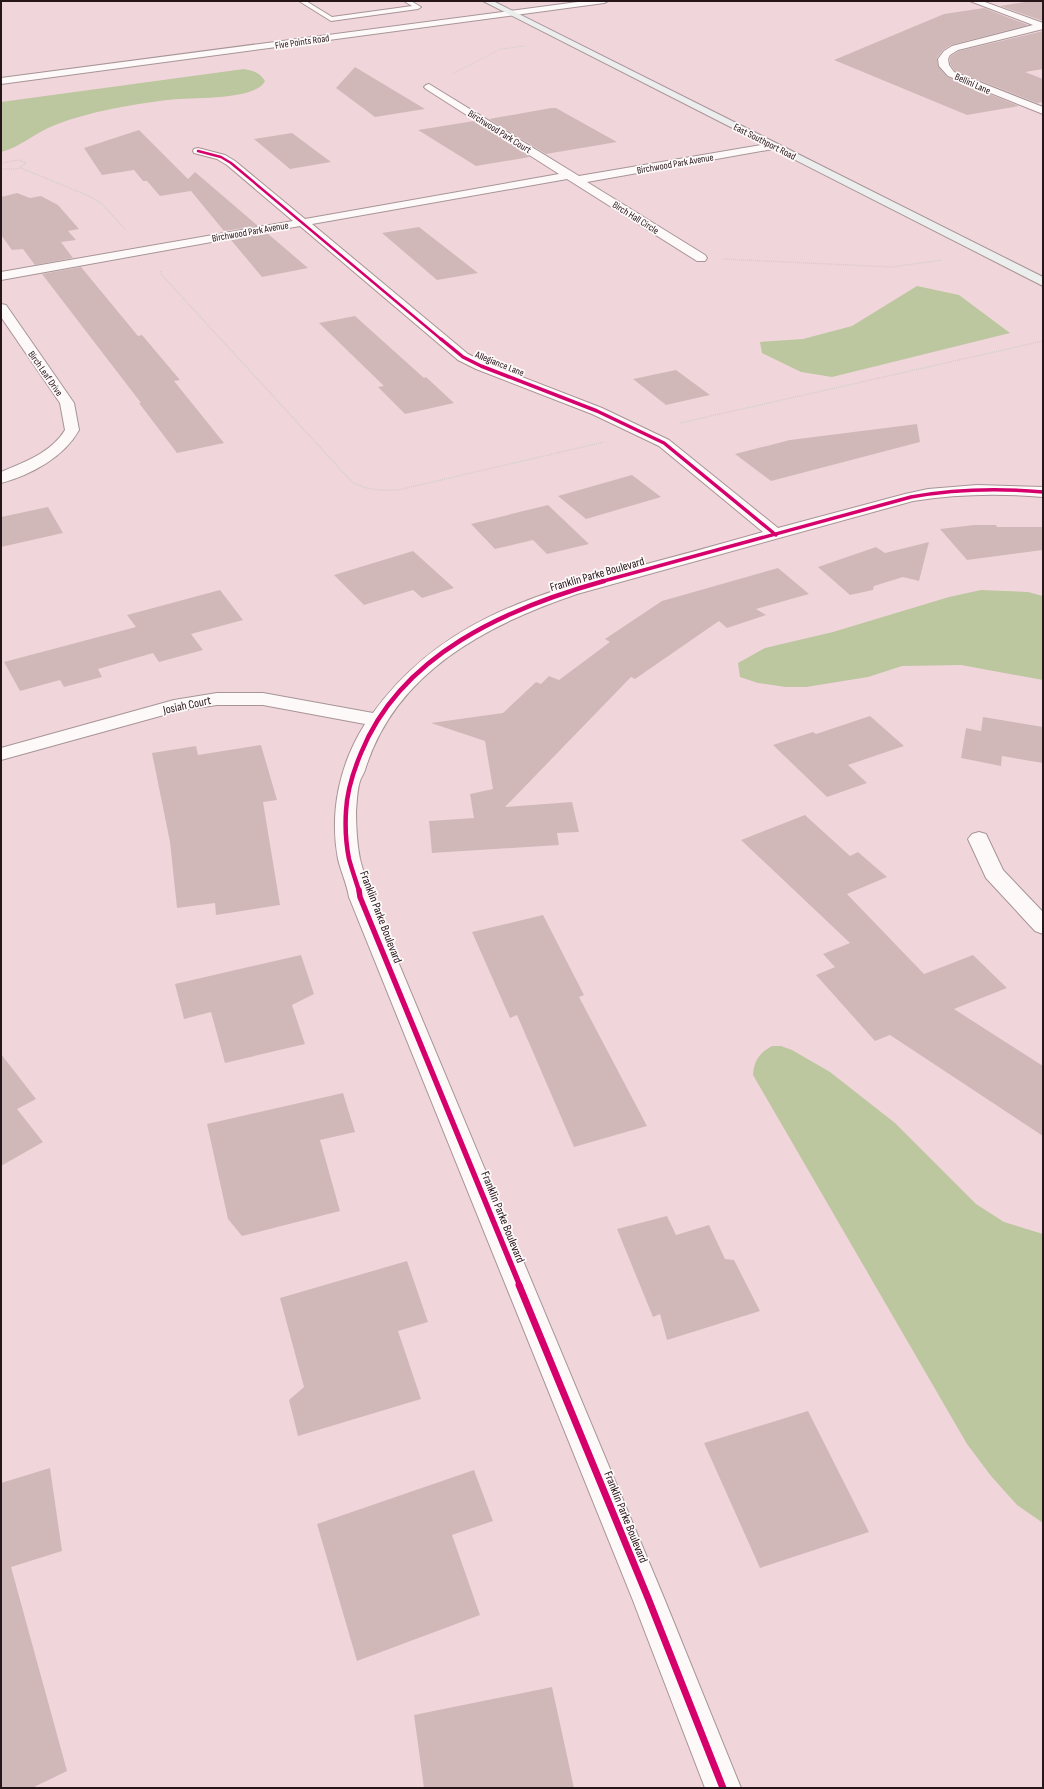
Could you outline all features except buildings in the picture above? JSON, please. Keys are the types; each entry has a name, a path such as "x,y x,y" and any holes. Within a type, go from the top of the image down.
{"main road":[{"name":"East Southport Road","path":"486,1 1043,282"}],"street":[{"name":"Five Points Road","path":"1,81 604,1"},
{"path":"974,1 1043,26"},
{"name":"Bellini Lane","path":"1043,26 955,48 947,53 943,59 944,66 951,74 1043,111"},
{"name":"Birchwood Park Court","path":"429,87 571,173"},
{"path":"736,141 757,137"},
{"name":"Birchwood Park Avenue","path":"1,276 571,173 773,146"},
{"name":"Allegiance Lane","path":"198,151 221,157 231,163 463,357 481,366 603,413 664,442 776,535"},
{"name":"Birch Hall Circle","path":"571,173 701,258"},
{"name":"Birch Leaf Drive","path":"1,308 67,403 72,430 66,440 53,452 35,463 1,478"},
{"name":"Franklin Parke Boulevard","path":"723,1788 648,1598 360,897 358,884 350,861 346,811 350,781 355,772 355,764 367,737 395,695 425,666 468,635 509,613 571,590 903,499 931,493 990,489 1043,492"},
{"name":"Josiah Court","path":"1,754 180,704 217,699 263,699 377,720"},
{"path":"979,839 994,873 1043,926"}],"lane":[{"path":"302,1 331,19 418,7 407,1"}],"path":[{"path":"429,87 501,49 525,46"},
{"path":"1,163 14,160 25,162 26,165 21,168 1,169"},
{"path":"21,168 90,196 102,203 126,230"},
{"path":"701,258 892,267 942,260"}],"shaded area":[{"path":"244,69 256,72 265,81 259,87 249,92 236,95 153,102 124,106 82,116 48,128 15,147 1,152 1,102"},
{"path":"917,286 959,295 1010,333 832,377 801,372 762,353 760,342 803,339 852,326"},
{"path":"981,590 1028,592 1043,596 1043,680 961,665 902,666 868,677 806,687 786,687 758,683 740,677 738,663 765,648 833,632 949,597"},
{"path":"772,1046 781,1046 792,1050 830,1072 895,1123 976,1204 1004,1222 1043,1234 1043,1523 1017,1505 991,1476 967,1444 753,1075 758,1058"}],"cycle path":[{"path":"198,151 221,157 231,163 463,357 481,366 597,411 642,431 664,443 776,535"},
{"path":"723,1788 648,1598 360,897 350,862 347,845 346,811 349,784 364,745 379,717 409,681 428,663 472,632 520,609 571,590 911,497 960,490 1010,490 1043,492"}]}
